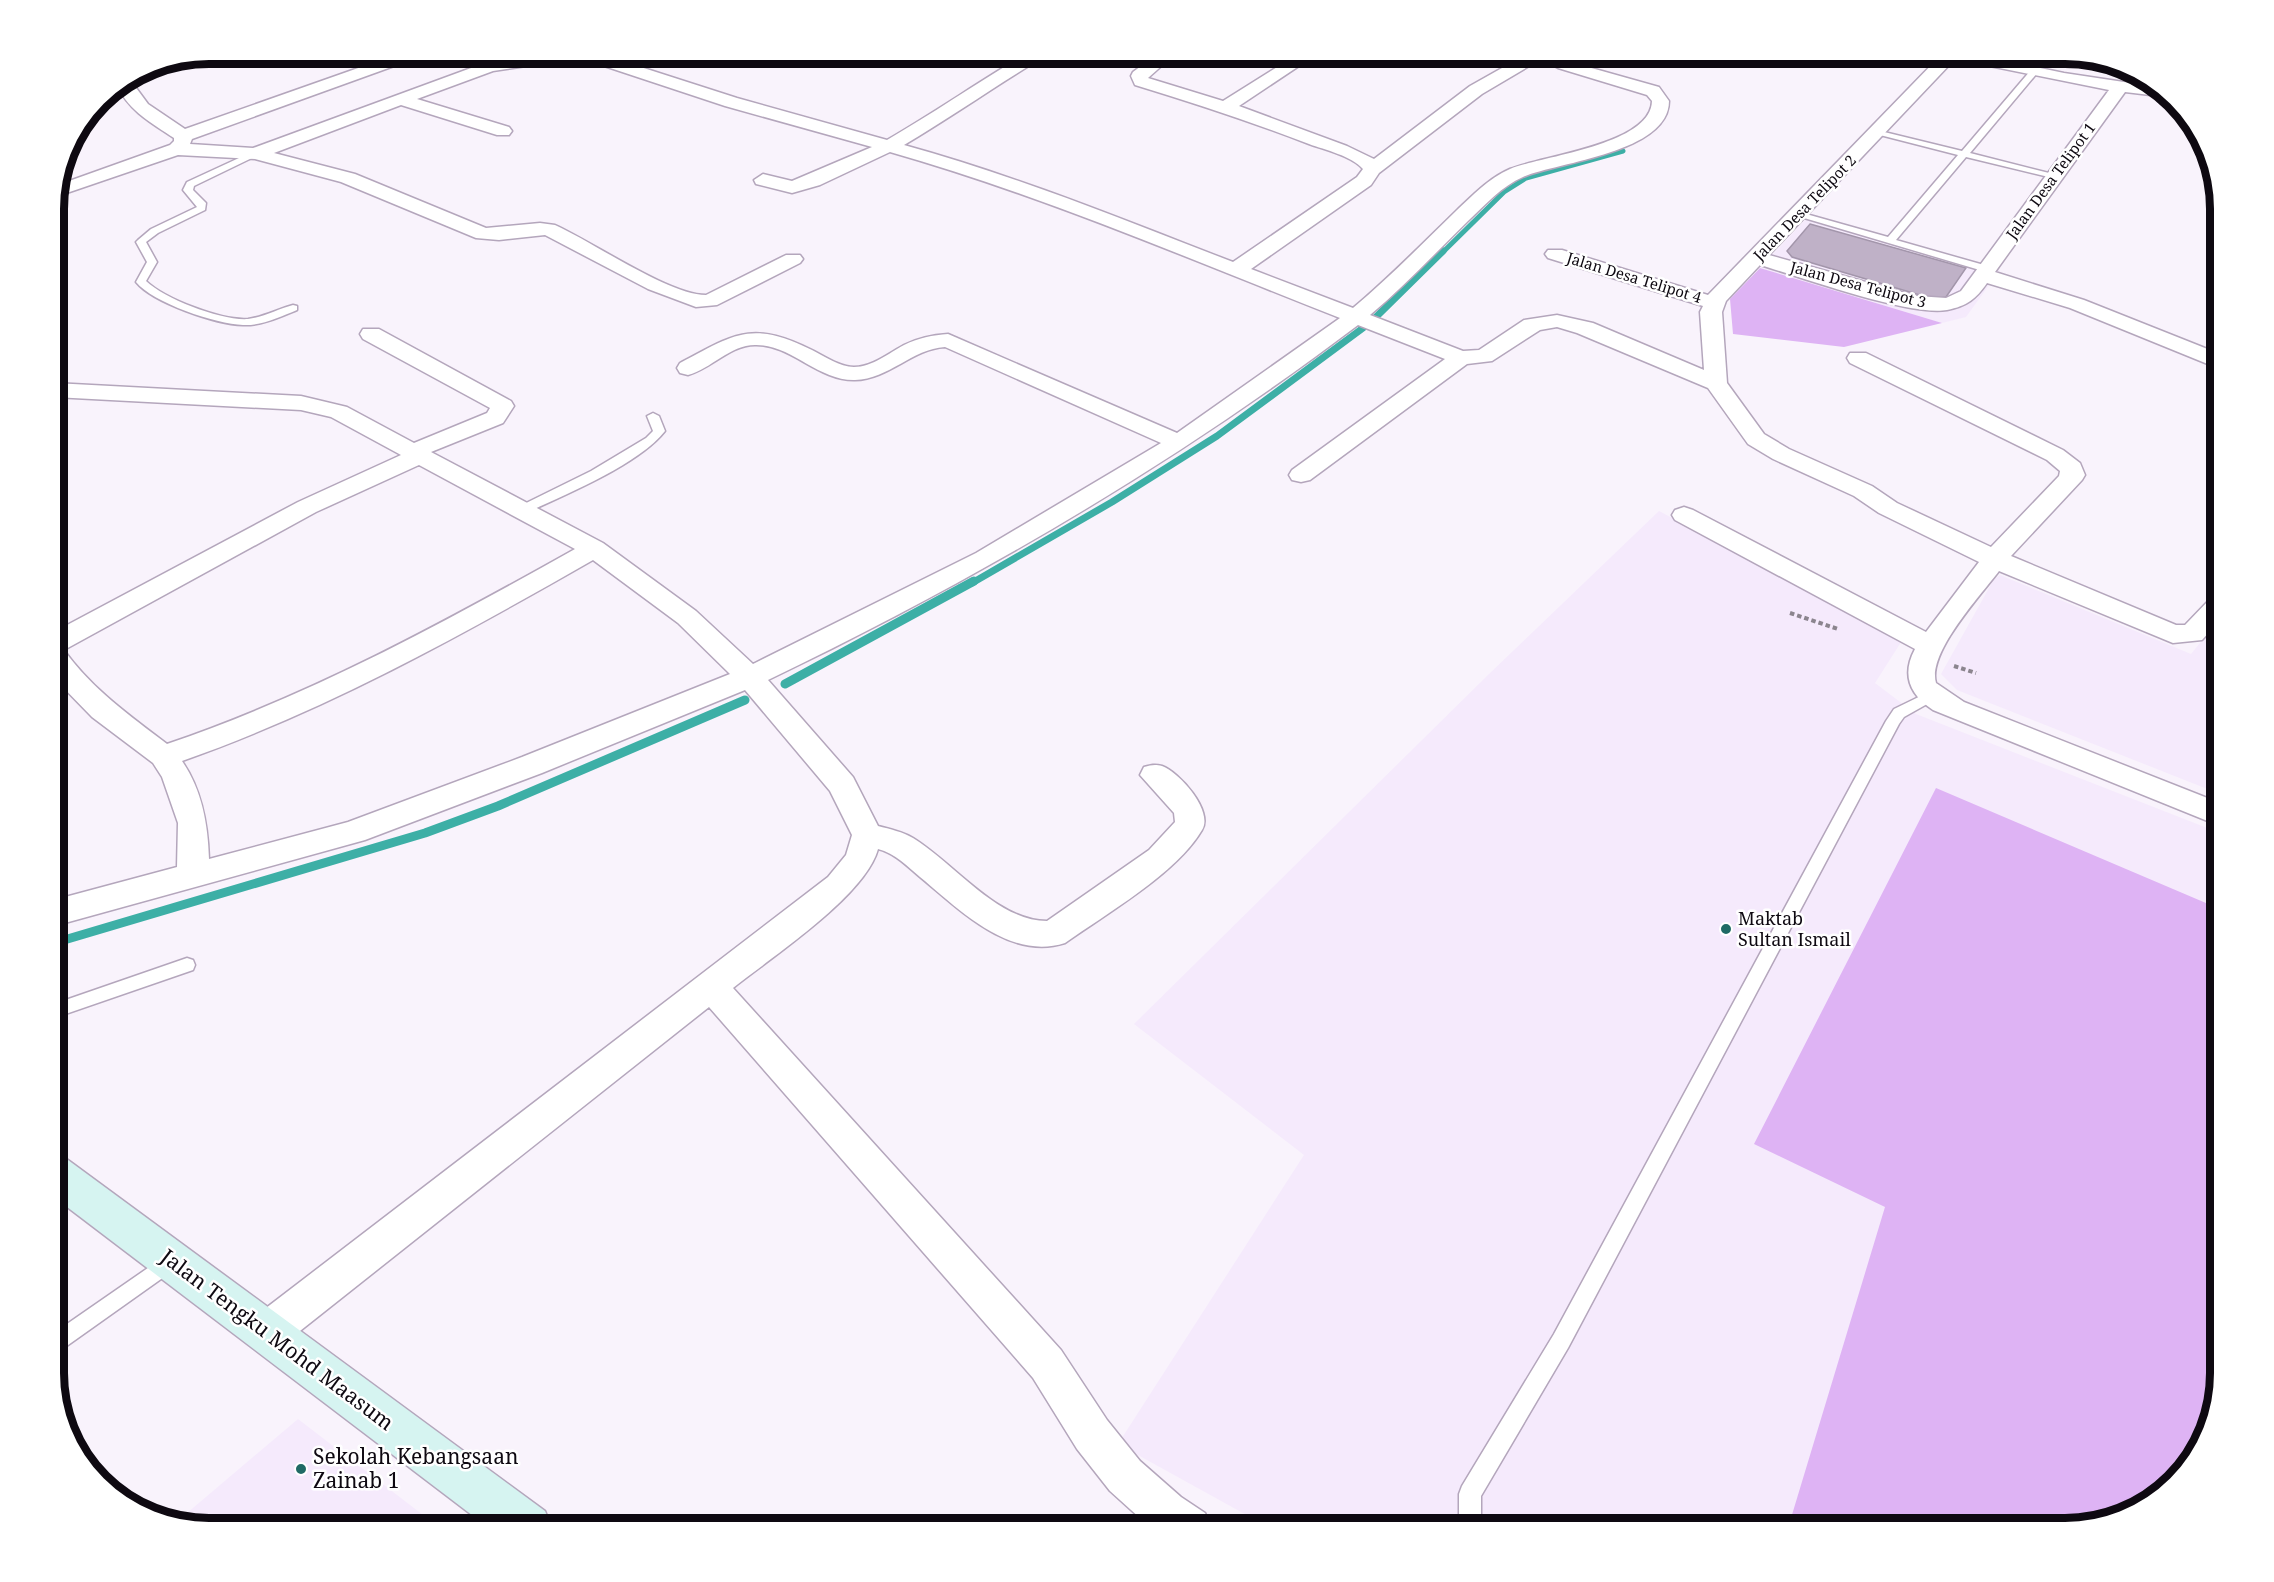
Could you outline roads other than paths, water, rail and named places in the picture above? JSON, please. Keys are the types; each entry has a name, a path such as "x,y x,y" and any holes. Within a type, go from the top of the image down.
{"main road":[{"name":"Jalan Tengku Mohd Maasum","path":"65,1181 514,1518"}],"street":[{"path":"1152,64 1138,76 1141,81 1225,107 1341,150 1365,160 1372,169"},
{"path":"1225,107 1292,64"},
{"path":"1236,269 1280,241 1364,181 1372,169 1476,90 1522,64"},
{"path":"65,910 354,832 532,765 750,676 919,595 1095,495 1253,394 1355,317 1492,189 1517,173 1606,148 1629,138 1645,127 1662,105 1660,97 1653,91 1562,64"},
{"name":"Jalan Desa Telipot 2","path":"1713,303 1943,64"},
{"path":"1998,64 2147,91"},
{"path":"67,188 179,142 384,65"},
{"path":"255,154 398,99 497,65"},
{"path":"617,65 731,102 891,145 1052,198 1461,358 1484,356 1532,325 1557,321 1585,328 1716,383"},
{"path":"763,180 792,186 803,184 891,145 950,111 960,101 1020,65"},
{"name":"Jalan Desa Telipot 1","path":"1985,272 2120,87"},
{"path":"128,90 141,106 179,142 255,154 348,178 483,234 495,235 548,229 632,273 697,302 710,301 793,259"},
{"path":"398,99 503,130"},
{"name":"Jalan Desa Telipot 4","path":"1555,254 1713,303"},
{"name":"Jalan Desa Telipot 3","path":"1758,258 1927,305 1958,302 1968,295 1985,272"},
{"path":"1985,272 2077,304 2210,358"},
{"path":"1713,303 1711,312 1716,383 1746,428 1768,447 1863,491 1888,508 1994,559 2173,634 2192,634 2210,615"},
{"path":"65,638 307,507 414,454 495,418 503,406 371,334"},
{"path":"688,368 737,343 754,338 770,340 840,371 856,374 873,370 930,341 948,340 1178,442"},
{"path":"1301,475 1461,358"},
{"path":"1858,358 2055,454 2072,468 2073,475 1994,559 1930,646 1924,656 1920,675 1925,690 1954,709 2210,810"},
{"path":"65,391 301,403 339,412 594,549 687,617 750,676 842,785 867,836 860,859 839,886 267,1332"},
{"path":"1684,515 1930,646"},
{"path":"163,756 204,743 289,707 396,657 494,606 594,549"},
{"path":"65,673 102,710 163,756 176,775 193,823 193,877"},
{"path":"867,836 901,846 963,896 1018,931 1041,937 1053,934 1160,858 1190,825 1189,809 1155,775"},
{"path":"711,986 1047,1364 1084,1426 1119,1472 1172,1518"}],"lane":[{"path":"1890,241 2034,72"},
{"path":"1879,132 2054,177"},
{"path":"255,154 190,184 188,190 201,203 202,208 195,214 147,234 141,242 152,262 141,282 152,292 228,320 256,321 292,308"},
{"path":"1799,215 1890,241 1985,272"},
{"path":"522,510 593,475 649,442 659,431 653,416"},
{"path":"1470,1518 1470,1494 1561,1341 1893,721 1907,708 1931,696"},
{"path":"65,1007 187,965"},
{"path":"65,1337 171,1261"}],"waterway":[{"path":"1442,253 1504,192 1526,178 1623,151"},
{"path":"1376,317 1443,251"},
{"path":"972,583 1112,502 1217,436 1363,328"},
{"path":"785,684 974,581"},
{"path":"65,940 425,833 498,806 745,700"}],"place":[{"name":"Maktab Sultan Ismail","path":"1726,929"},
{"name":"Sekolah Kebangsaan Zainab 1","path":"301,1469"}]}
